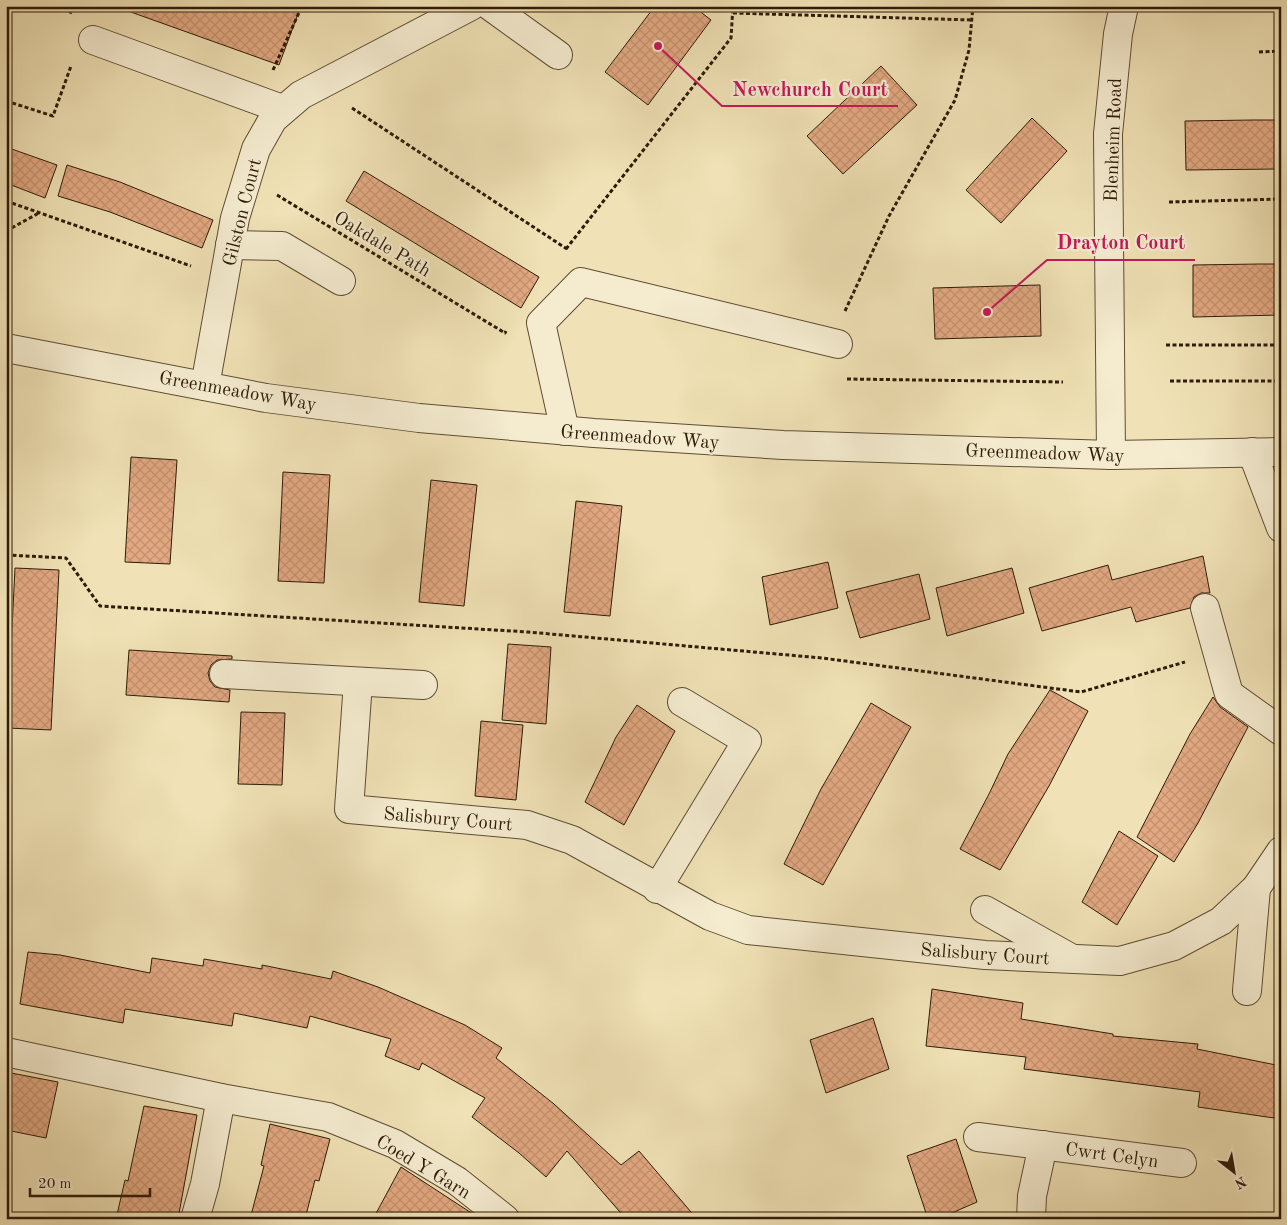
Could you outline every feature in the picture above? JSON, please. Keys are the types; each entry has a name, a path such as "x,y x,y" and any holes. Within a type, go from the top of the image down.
{"street":[{"name":"Gilston Court","path":"205,386 230,245 247,177 256,149 273,119 282,109 301,95 471,6"},
{"path":"490,6 558,55"},
{"name":"Blenheim Road","path":"1111,455 1108,134 1118,34 1124,6"},
{"path":"93,40 282,109"},
{"path":"230,245 282,246 341,281"},
{"path":"564,431 542,323 581,282 838,344"},
{"name":"Greenmeadow Way","path":"6,348 266,398 419,418 564,431 783,445 1111,455 1281,452"},
{"path":"1252,452 1281,528"},
{"path":"1206,608 1229,694 1281,731"},
{"path":"224,674 423,685"},
{"name":"Salisbury Court","path":"358,682 349,809 527,826 572,840 657,889 710,916 748,930 985,955 1120,961 1174,946 1221,921 1256,888 1281,851"},
{"path":"657,889 747,740 682,702"},
{"path":"1247,991 1256,888"},
{"path":"985,910 1073,959"},
{"name":"Coed Y Garn","path":"6,1052 221,1098 328,1117 395,1144 457,1181 504,1219"},
{"path":"196,1219 205,1184 221,1098"},
{"name":"Cwrt Celyn","path":"978,1137 1182,1164"},
{"name":"Cwrt Celyn","path":"1031,1219 1032,1196 1043,1145"}],"path":[{"path":"272,73 302,6"},
{"path":"561,256 731,38 733,6"},
{"path":"973,6 969,50 955,100 889,216 845,310 832,378 1063,382"},
{"path":"733,13 972,20"},
{"path":"1259,52 1281,51"},
{"path":"318,86 567,249"},
{"path":"6,100 53,116"},
{"name":"Oakdale Path","path":"247,177 505,333 510,325"},
{"path":"1169,202 1281,199"},
{"path":"6,201 225,277"},
{"path":"6,231 40,212"},
{"path":"1166,345 1281,345"},
{"path":"1170,381 1281,381"},
{"path":"6,554 66,558 100,606 528,632 793,655 1081,692 1218,653"}],"building":[{"path":"129,6 301,6 279,65 128,11"},
{"path":"655,6 693,6 711,20 648,105 605,72"},
{"path":"881,66 917,105 843,174 807,136"},
{"path":"1032,118 1067,151 1001,223 966,190"},
{"path":"1281,120 1281,169 1186,170 1185,121"},
{"path":"6,147 57,165 45,198 6,183"},
{"path":"67,165 120,182 213,220 202,248 110,212 58,196"},
{"path":"364,171 539,277 521,308 346,201"},
{"path":"1281,264 1281,315 1193,317 1193,265"},
{"path":"1040,285 1041,336 935,339 933,288"},
{"path":"131,457 177,460 170,564 125,562"},
{"path":"283,472 330,475 324,583 278,581"},
{"path":"431,480 477,485 464,606 419,602"},
{"path":"576,501 622,506 610,616 564,612"},
{"path":"1203,556 1210,593 1201,593 1194,597 1190,608 1136,622 1131,607 1042,631 1029,588 1108,565 1112,580"},
{"path":"828,562 838,608 770,625 762,577"},
{"path":"15,568 59,570 51,730 7,728"},
{"path":"1012,568 1024,613 947,636 936,588"},
{"path":"919,574 930,619 860,638 846,592"},
{"path":"508,644 551,647 546,724 502,720"},
{"path":"129,650 232,656 232,659 217,660 211,665 208,673 210,681 215,687 230,690 229,702 126,695"},
{"path":"1050,690 1088,711 1049,786 1000,870 960,849 1008,754"},
{"path":"1213,697 1220,707 1248,727 1198,823 1174,862 1137,837 1190,734"},
{"path":"871,703 911,727 823,885 784,864 821,789"},
{"path":"637,705 675,731 624,825 585,802 616,737"},
{"path":"241,712 285,713 282,785 238,784"},
{"path":"481,721 523,725 516,800 475,796"},
{"path":"1119,831 1158,856 1117,925 1082,902"},
{"path":"28,952 60,955 150,973 152,958 203,966 204,959 262,969 262,965 331,979 333,971 378,987 465,1025 502,1048 496,1058 554,1104 621,1165 639,1151 697,1219 626,1219 567,1151 546,1177 519,1153 472,1117 485,1098 422,1063 419,1070 385,1056 391,1039 310,1016 307,1028 234,1013 232,1026 125,1009 123,1023 20,1004"},
{"path":"932,989 1023,1003 1021,1019 1113,1034 1113,1036 1198,1044 1197,1049 1281,1066 1281,1119 1198,1107 1200,1092 1024,1069 1026,1057 926,1046"},
{"path":"873,1018 889,1069 826,1093 810,1040"},
{"path":"6,1072 58,1082 46,1138 6,1130"},
{"path":"144,1106 197,1115 178,1219 116,1219 125,1180 128,1181"},
{"path":"270,1124 330,1139 319,1181 315,1180 305,1219 250,1219 264,1166 261,1165"},
{"path":"956,1139 977,1202 938,1219 928,1219 907,1156"},
{"path":"401,1167 476,1216 480,1219 373,1219"}],"place":[{"name":"Newchurch Court","path":"658,46"},
{"name":"Drayton Court","path":"987,312"}]}
